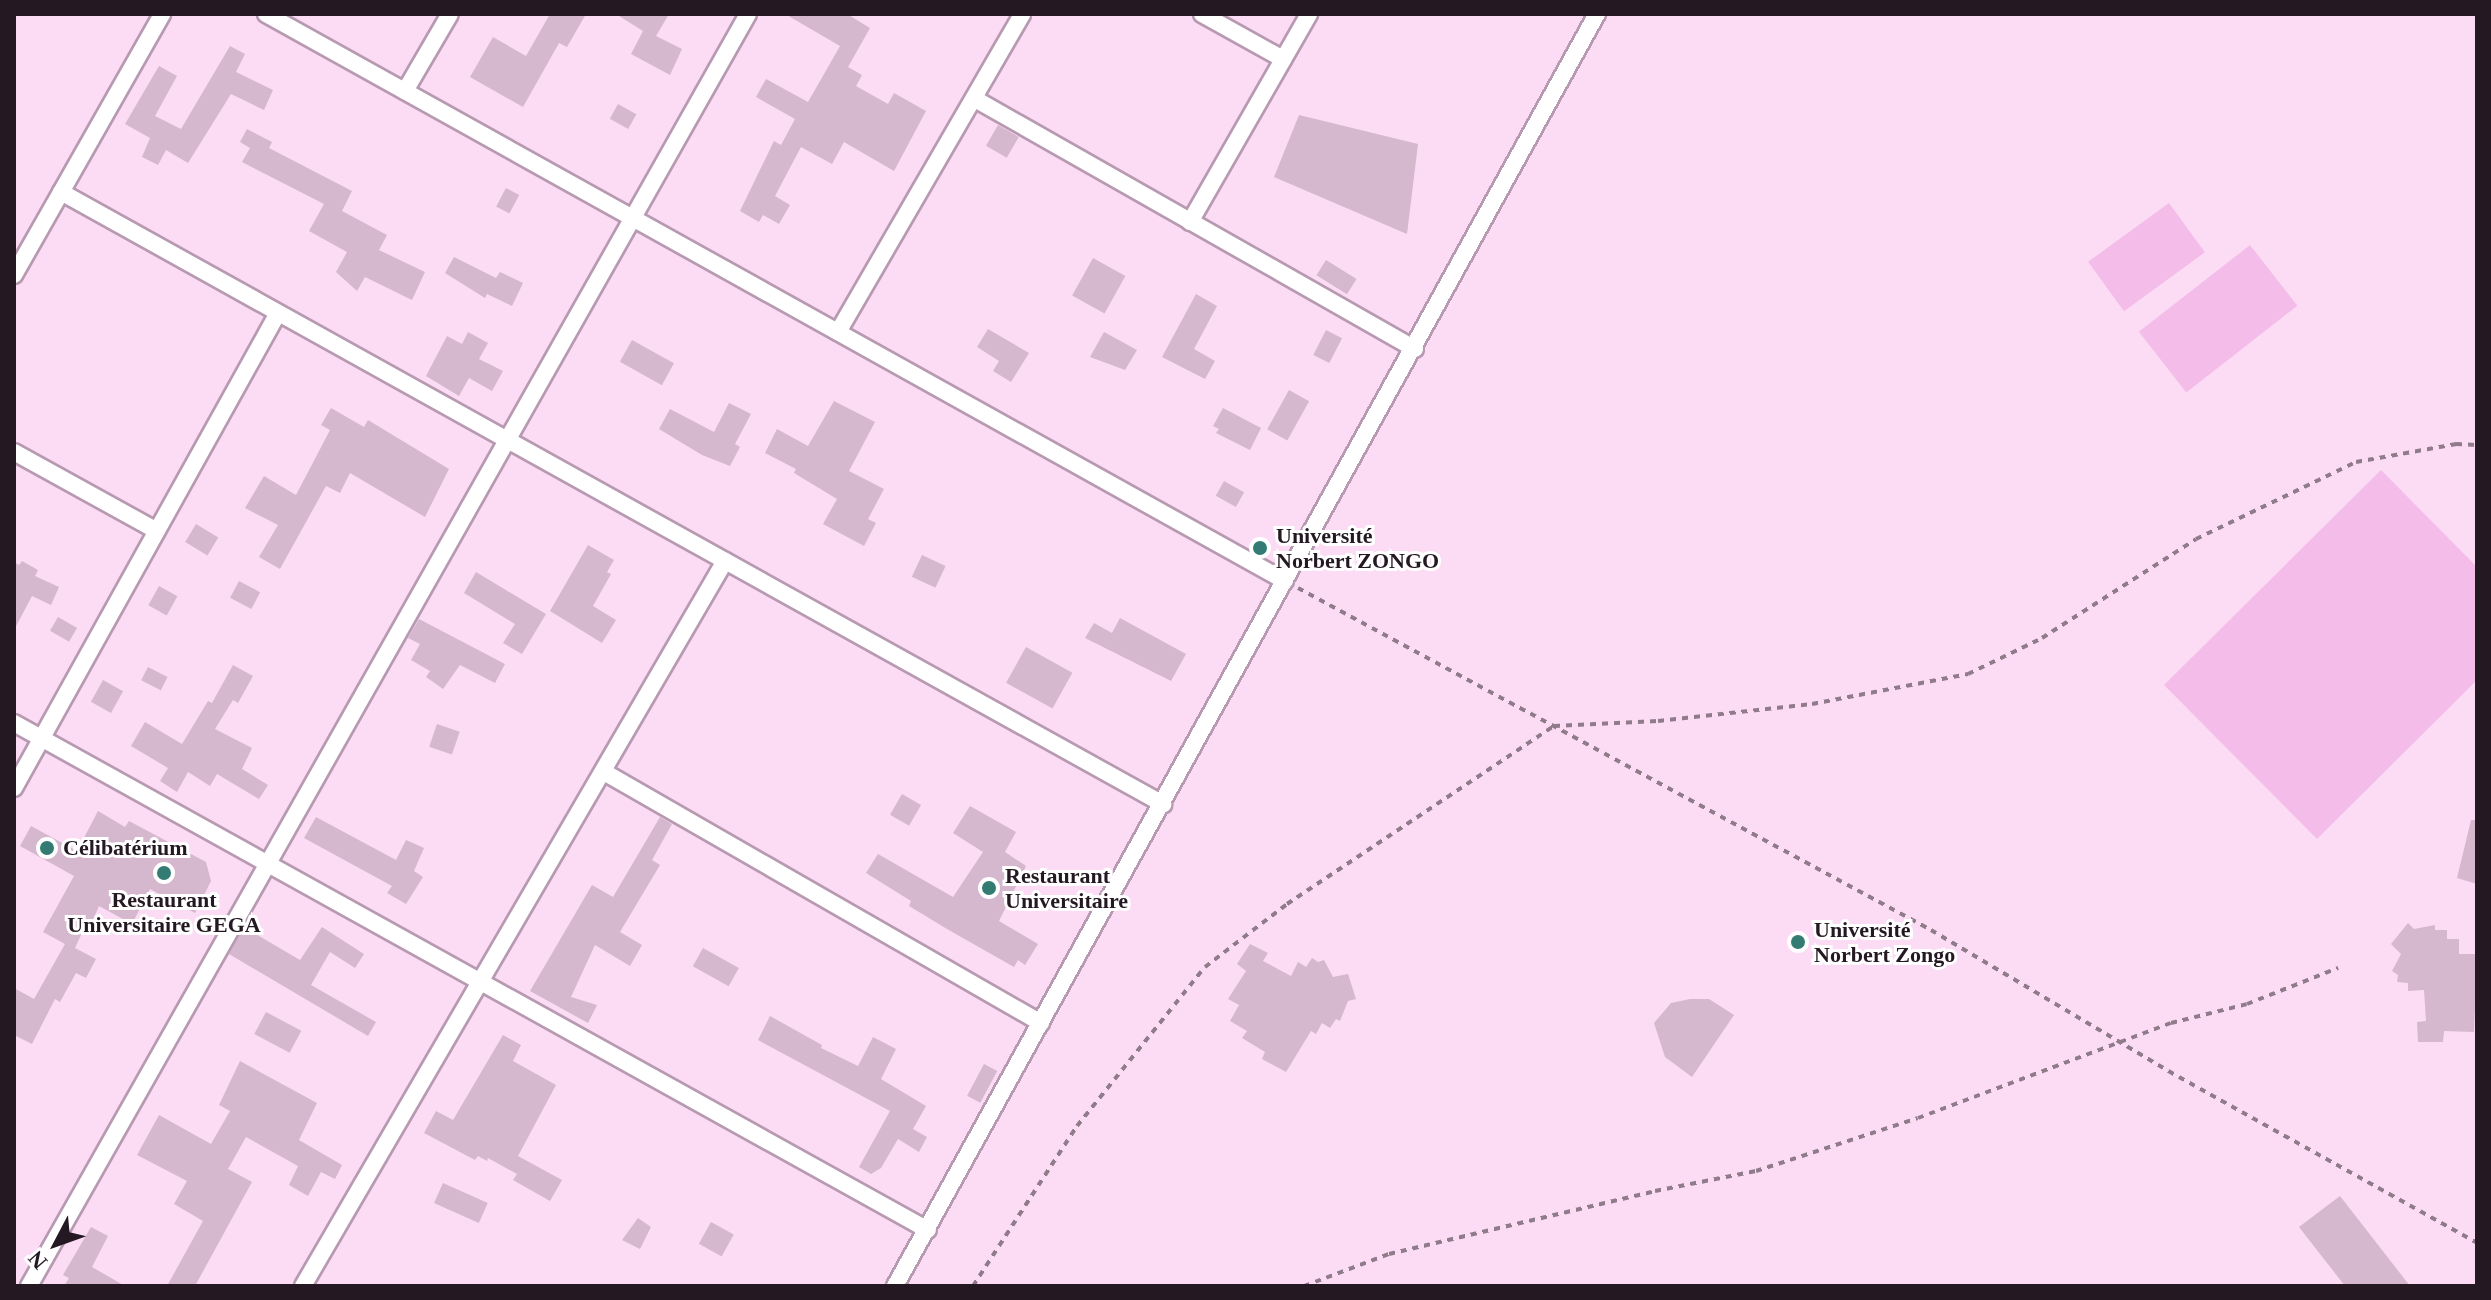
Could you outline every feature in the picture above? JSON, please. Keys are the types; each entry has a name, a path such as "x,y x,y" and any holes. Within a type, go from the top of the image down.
{"street":[{"path":"14,275 162,14"},
{"path":"266,14 1285,581"},
{"path":"405,91 450,14"},
{"path":"29,1286 748,14"},
{"path":"838,332 1022,14"},
{"path":"1202,14 1283,59"},
{"path":"1190,222 1309,14"},
{"path":"895,1286 1415,349 1597,14"},
{"path":"975,99 1415,349"},
{"path":"61,192 1163,804"},
{"path":"14,788 278,313"},
{"path":"14,452 157,531"},
{"path":"303,1286 483,983 725,561"},
{"path":"14,723 928,1230"},
{"path":"604,772 1041,1023"}],"path":[{"path":"973,1286 1077,1126 1205,967 1287,904 1554,726 1658,721 1812,704 1968,674 2042,638 2196,539 2356,462 2456,444 2477,445"},
{"path":"1285,581 1931,930 2118,1042 2477,1243"},
{"path":"1304,1286 1389,1254 1655,1191 1756,1171 1918,1118 2171,1023 2247,1004 2338,968"}],"shaded area":[{"path":"2169,203 2205,252 2124,311 2088,262"},
{"path":"2250,245 2297,306 2186,392 2139,332"},
{"path":"2381,470 2477,567 2477,680 2317,839 2164,685"}],"building":[{"path":"550,14 586,14 567,47 559,43 523,107 470,77 493,37 526,56"},
{"path":"616,14 669,14 656,36 682,49 670,75 631,54 643,31"},
{"path":"785,14 847,14 870,28 848,67 862,75 856,86 888,104 894,93 926,111 894,171 844,142 832,164 801,147 775,196 790,205 779,224 763,215 759,222 740,211 774,141 781,145 795,119 756,97 766,79 808,102 840,46"},
{"path":"230,46 245,54 236,72 273,90 264,110 231,94 188,163 166,150 158,165 142,157 150,138 125,124 159,66 177,76 155,116 181,129"},
{"path":"618,104 636,114 628,129 610,119"},
{"path":"1299,115 1418,144 1407,234 1274,177"},
{"path":"998,125 1019,137 1007,158 986,146"},
{"path":"247,129 272,142 269,148 352,191 342,211 387,235 379,250 425,272 412,300 365,277 357,291 336,272 347,252 309,231 324,204 242,162 250,148 240,142"},
{"path":"506,188 519,195 509,214 496,207"},
{"path":"454,257 496,278 500,272 523,283 512,306 487,294 485,298 445,273"},
{"path":"1093,258 1125,276 1105,314 1072,296"},
{"path":"1326,260 1357,279 1347,294 1316,275"},
{"path":"1196,294 1217,306 1194,349 1215,361 1205,379 1162,357"},
{"path":"988,329 1029,353 1011,382 993,371 999,361 977,347"},
{"path":"1326,330 1342,338 1329,363 1313,355"},
{"path":"468,332 488,343 479,359 503,371 492,391 469,378 459,396 426,376 447,336 462,344"},
{"path":"1104,332 1137,350 1125,370 1090,357"},
{"path":"632,340 674,363 662,385 620,362"},
{"path":"1289,390 1309,401 1287,441 1267,429"},
{"path":"834,401 875,422 849,471 884,489 868,519 876,523 864,546 823,524 837,499 794,473 796,469 765,453 777,429 808,446"},
{"path":"729,403 751,414 735,444 740,447 730,466 702,455 659,429 670,409 714,432"},
{"path":"331,408 364,427 368,420 449,469 425,517 350,473 340,493 326,486 280,569 259,557 278,525 245,508 264,476 296,495 330,430 321,425"},
{"path":"1223,408 1261,428 1250,450 1216,433 1219,429 1213,426"},
{"path":"1224,481 1244,492 1236,507 1216,496"},
{"path":"196,524 218,537 207,555 185,542"},
{"path":"588,545 614,560 607,572 611,574 593,606 616,620 602,643 550,611"},
{"path":"922,555 946,566 935,588 912,577"},
{"path":"22,561 38,570 35,576 59,587 51,605 32,596 14,630 14,562 19,565"},
{"path":"476,572 546,614 522,654 503,643 515,624 464,593"},
{"path":"239,581 260,592 251,609 230,598"},
{"path":"159,586 177,596 167,615 148,605"},
{"path":"58,617 77,628 69,642 50,631"},
{"path":"1120,618 1186,654 1171,681 1085,638 1094,623 1112,633"},
{"path":"419,619 505,664 495,683 460,665 443,689 426,677 430,671 411,660 420,644 408,638"},
{"path":"1026,647 1072,673 1052,709 1006,683"},
{"path":"233,665 253,676 238,703 233,700 215,729 252,748 242,769 268,785 259,799 217,774 210,786 188,772 177,792 160,781 168,768 131,746 145,722 182,744 208,701 212,703"},
{"path":"148,667 168,677 161,690 141,680"},
{"path":"103,680 123,691 111,713 91,702"},
{"path":"437,724 460,732 452,755 429,747"},
{"path":"902,794 921,805 909,826 890,815"},
{"path":"970,806 1016,832 1005,852 1026,866 999,921 1038,944 1025,965 1018,960 1014,967 947,929 909,906 911,901 866,873 878,854 953,897 983,852 953,833"},
{"path":"98,811 125,827 129,821 206,862 211,881 195,913 150,889 132,924 99,906 92,922 88,920 75,948 96,959 86,978 76,973 60,1002 55,999 32,1044 14,1035 14,988 34,999 65,944 43,932 74,876 20,846 31,826 77,851"},
{"path":"316,817 396,860 406,840 424,848 414,871 423,877 406,904 387,893 392,886 304,838"},
{"path":"660,817 672,824 652,860 660,865 620,932 642,945 630,966 595,945 571,997 597,1005 588,1023 530,991 592,885 613,897"},
{"path":"2471,820 2477,820 2477,884 2457,878"},
{"path":"2408,923 2414,929 2435,925 2435,930 2447,930 2447,939 2459,939 2459,954 2477,954 2474,1032 2444,1031 2443,1042 2418,1042 2417,1022 2426,1021 2424,990 2408,991 2408,983 2397,982 2398,975 2392,971 2401,954 2391,944"},
{"path":"244,927 300,960 322,927 364,954 355,968 330,952 311,985 376,1022 368,1036 229,954"},
{"path":"1250,944 1268,953 1263,961 1291,976 1298,962 1306,967 1312,958 1318,962 1324,960 1333,977 1348,974 1356,999 1348,1001 1340,1021 1336,1019 1330,1028 1322,1023 1316,1034 1311,1031 1286,1072 1262,1059 1265,1052 1242,1038 1247,1031 1230,1021 1239,1005 1228,999 1246,971 1237,964"},
{"path":"703,948 739,968 729,986 693,966"},
{"path":"1709,999 1734,1015 1692,1077 1665,1057 1654,1023 1671,1003"},
{"path":"266,1012 301,1031 290,1053 254,1034"},
{"path":"770,1016 822,1045 821,1048 858,1066 873,1037 896,1049 881,1079 926,1106 913,1129 927,1137 919,1152 898,1139 881,1168 871,1174 859,1167 890,1111 758,1040"},
{"path":"503,1035 521,1045 513,1061 556,1085 518,1156 562,1180 550,1201 513,1180 517,1174 488,1158 487,1161 478,1156 475,1160 424,1133 436,1111 453,1120"},
{"path":"240,1061 317,1103 299,1140 342,1165 335,1179 321,1172 308,1196 289,1185 298,1166 246,1137 228,1169 252,1182 195,1286 167,1286 203,1221 174,1204 187,1181 137,1155 159,1115 211,1144 230,1111 219,1105"},
{"path":"984,1064 997,1071 980,1103 967,1096"},
{"path":"443,1183 488,1203 479,1223 434,1203"},
{"path":"2340,1196 2410,1286 2345,1286 2299,1227"},
{"path":"638,1218 651,1227 640,1249 622,1240"},
{"path":"711,1222 734,1235 722,1256 699,1244"},
{"path":"91,1227 108,1236 92,1267 125,1286 64,1286 69,1278 63,1275"}],"place":[{"name":"Université Norbert ZONGO","path":"1260,548"},
{"name":"Célibatérium","path":"47,848"},
{"name":"Restaurant Universitaire GEGA","path":"164,873"},
{"name":"Restaurant Universitaire","path":"989,888"},
{"name":"Université Norbert Zongo","path":"1798,942"}]}
